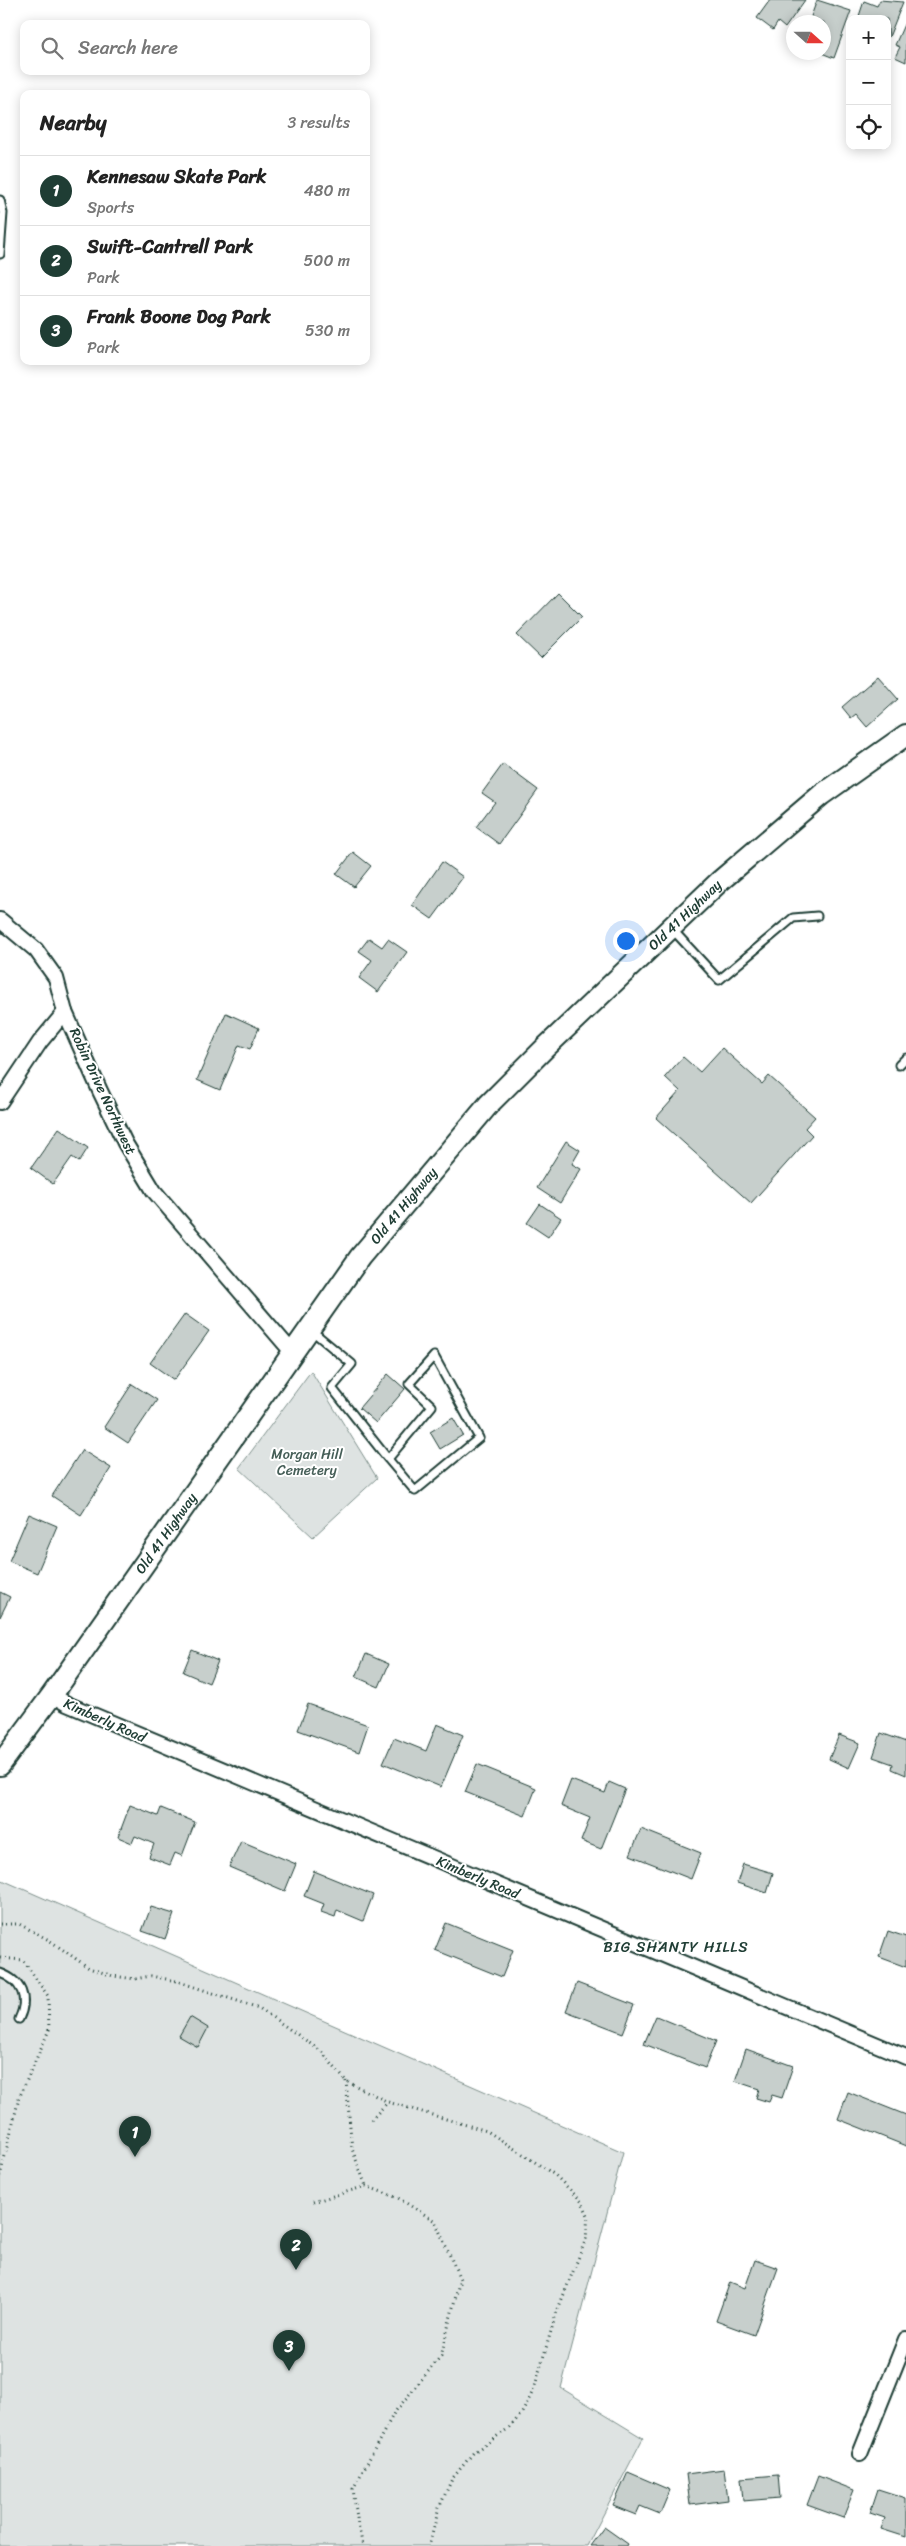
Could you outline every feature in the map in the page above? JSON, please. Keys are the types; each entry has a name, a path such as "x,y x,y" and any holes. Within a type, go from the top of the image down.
{"main road":[{"name":"Old 41 Highway","path":"0,1764 52,1695 309,1328 393,1216 489,1104 546,1046 720,881 821,795 906,735"}],"street":[{"name":"Robin Drive Northwest","path":"0,920 36,950 56,978 65,1012 125,1142 154,1191 292,1352"},
{"path":"0,1102 40,1042 65,1012"},
{"name":"Kimberly Road","path":"52,1695 67,1704 906,2057"},
{"path":"860,2454 906,2339"}],"lane":[{"path":"0,200 3,213 0,254"},
{"path":"672,928 719,980 793,918 817,916"},
{"path":"899,1065 906,1058"},
{"path":"309,1328 352,1364 332,1388 388,1459 415,1491 479,1438 434,1356 409,1384 432,1406 388,1459"},
{"path":"0,1974 10,1978 22,1990 25,2004 19,2019"}],"path":[{"path":"0,1924 19,1924 49,1940 89,1968 135,1979 151,1976 176,1981 259,2008 321,2050 346,2081 388,2102 468,2124 502,2139 530,2156 569,2186 582,2202 588,2215 586,2239 556,2314 534,2390 522,2413 509,2428 474,2452 452,2479 439,2508 429,2546"},
{"path":"0,1958 22,1960 48,1996 49,2030 19,2098 0,2176"},
{"path":"346,2081 352,2150 366,2186"},
{"path":"371,2120 388,2102"},
{"path":"313,2202 366,2186 398,2198 436,2221 460,2280 441,2356 394,2413 354,2489 358,2525 363,2546"}],"green space":[{"name":"Morgan Hill Cemetery","path":"311,1371 377,1478 313,1537 239,1468"},
{"path":"0,1879 623,2152 561,2388 643,2438 587,2546 0,2546"}],"building":[{"path":"770,0 805,0 794,15 786,15 785,28 778,22 773,30 757,18"},
{"path":"817,0 851,11 850,15 846,15 846,25 834,58 831,57 831,15 812,15"},
{"path":"880,0 903,2 891,32 891,15 859,15 864,1 877,6"},
{"path":"906,20 906,62 895,57 900,47 895,45"},
{"path":"558,593 582,617 541,658 517,635"},
{"path":"878,676 898,699 867,727 856,714 851,718 842,707"},
{"path":"503,764 538,790 499,844 476,827 495,802 482,793"},
{"path":"353,852 371,866 354,887 336,874"},
{"path":"442,862 463,877 432,919 412,905"},
{"path":"369,938 382,947 388,939 407,952 378,992 359,978 372,960 359,951"},
{"path":"226,1013 259,1028 250,1049 239,1045 220,1090 197,1080"},
{"path":"722,1048 762,1084 769,1076 815,1117 805,1128 812,1135 751,1203 656,1118 680,1091 665,1077 683,1057 700,1072"},
{"path":"59,1128 88,1148 79,1162 72,1157 53,1184 31,1168"},
{"path":"566,1141 580,1150 572,1164 581,1169 560,1203 537,1188"},
{"path":"540,1204 561,1218 548,1237 527,1223"},
{"path":"185,1314 209,1331 174,1380 150,1363"},
{"path":"388,1374 405,1389 376,1423 359,1408"},
{"path":"132,1384 157,1400 128,1443 104,1427"},
{"path":"453,1418 463,1435 440,1449 430,1432"},
{"path":"82,1450 111,1468 81,1515 52,1496"},
{"path":"29,1514 57,1526 37,1573 9,1561"},
{"path":"0,1592 10,1597 0,1617"},
{"path":"192,1650 218,1661 209,1683 183,1672"},
{"path":"366,1654 389,1664 379,1687 356,1677"},
{"path":"308,1704 368,1725 359,1752 298,1730"},
{"path":"437,1724 463,1735 441,1787 383,1763 394,1738 426,1751"},
{"path":"881,1733 906,1742 906,1775 892,1769 893,1764 873,1757"},
{"path":"839,1735 860,1743 849,1768 829,1759"},
{"path":"477,1764 536,1788 525,1816 465,1792"},
{"path":"571,1780 605,1793 609,1782 625,1789 601,1849 581,1841 590,1818 561,1806"},
{"path":"130,1805 158,1816 161,1808 195,1822 182,1856 175,1853 170,1865 149,1857 154,1844 135,1836 132,1843 118,1837"},
{"path":"641,1829 701,1853 691,1879 630,1855"},
{"path":"241,1841 296,1864 285,1891 229,1867"},
{"path":"743,1864 773,1873 767,1893 737,1883"},
{"path":"314,1871 373,1895 363,1921 337,1910 335,1917 321,1912 324,1904 304,1896"},
{"path":"151,1907 174,1914 165,1939 142,1931"},
{"path":"446,1923 513,1950 502,1977 435,1950"},
{"path":"888,1931 906,1937 906,1967 879,1957"},
{"path":"577,1983 634,2005 623,2033 566,2011"},
{"path":"656,2016 716,2041 705,2068 644,2044"},
{"path":"190,2017 208,2028 198,2047 179,2036"},
{"path":"746,2049 793,2066 782,2098 772,2095 769,2102 756,2098 759,2089 735,2081"},
{"path":"848,2092 906,2115 906,2146 838,2119"},
{"path":"755,2260 778,2268 754,2335 716,2321 730,2282 745,2288"},
{"path":"724,2469 728,2500 690,2505 686,2474"},
{"path":"628,2472 670,2490 660,2514 640,2506 636,2515 613,2506"},
{"path":"778,2475 780,2498 743,2501 741,2478"},
{"path":"818,2476 854,2490 843,2518 807,2505"},
{"path":"878,2489 906,2498 906,2537 881,2529 885,2518 870,2513"},
{"path":"604,2527 628,2544 627,2546 590,2546"}],"place":[{"name":"Kennesaw Skate Park","path":"135,2157"},
{"name":"Swift-Cantrell Park","path":"296,2270"},
{"name":"Frank Boone Dog Park","path":"289,2371"}],"district":[{"name":"BIG SHANTY HILLS","path":"676,1947"}]}
